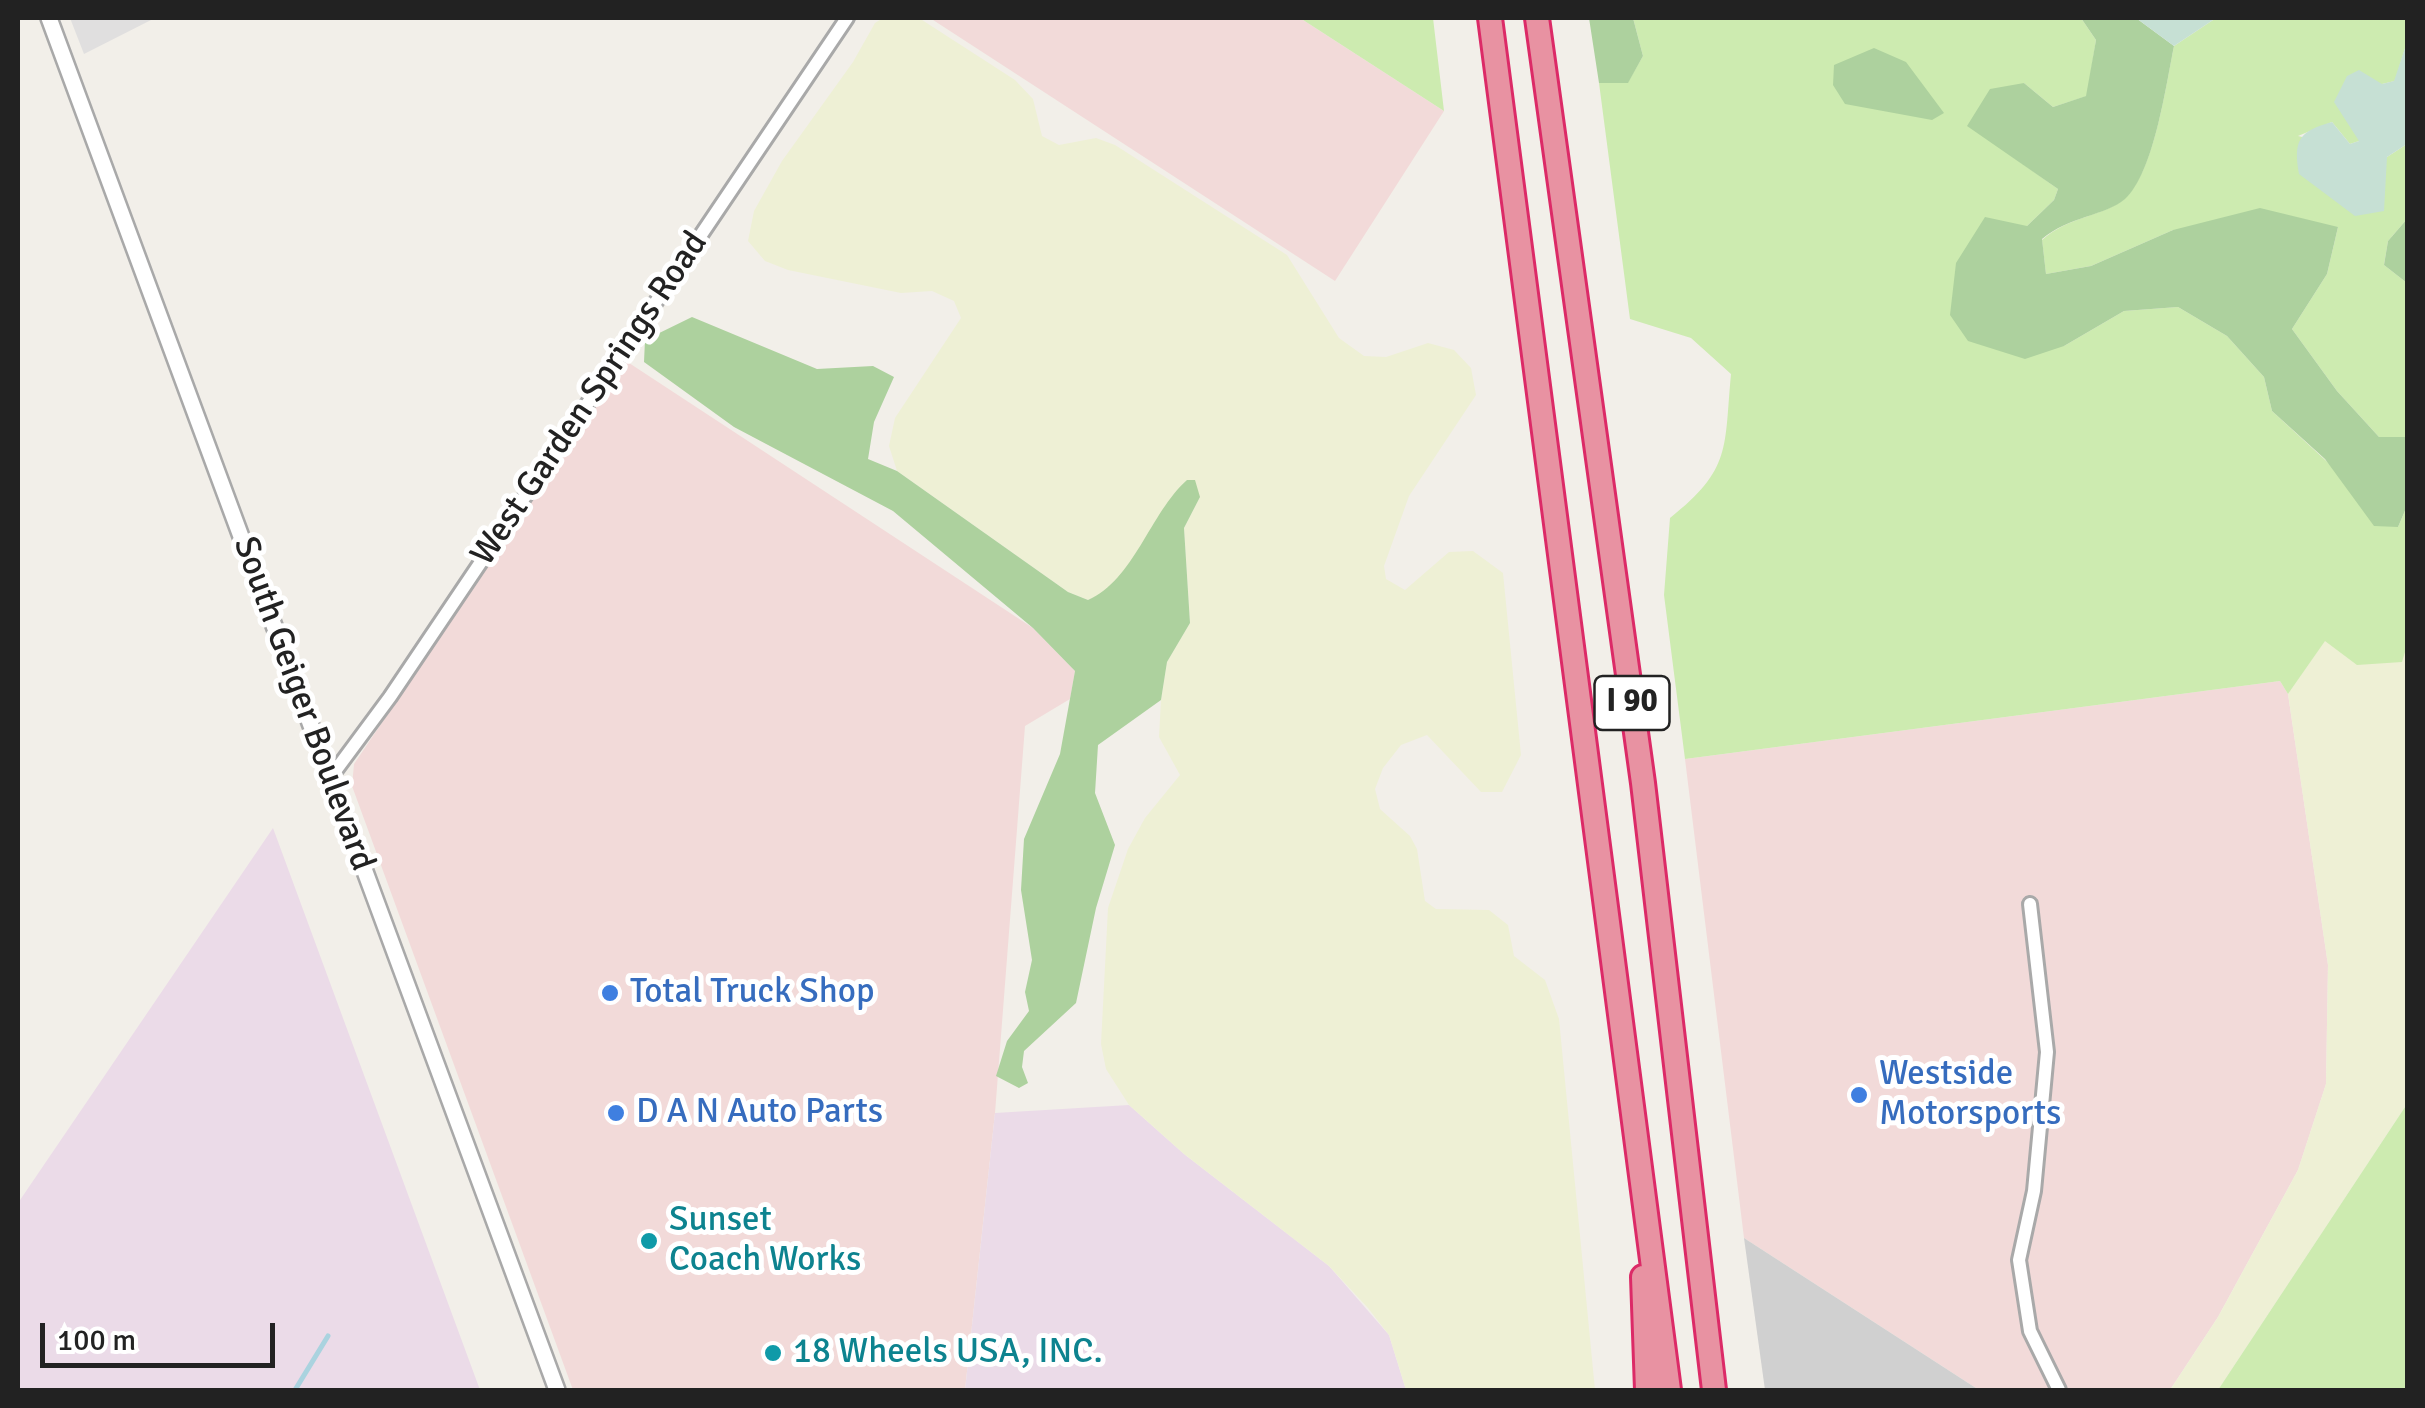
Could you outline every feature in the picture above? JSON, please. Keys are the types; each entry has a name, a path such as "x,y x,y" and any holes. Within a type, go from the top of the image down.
{"highway":[{"name":"I 90","path":"1490,18 1669,1390"},
{"name":"I 90","path":"1537,18 1643,783 1714,1390"},
{"path":"1644,1193 1642,1328 1647,1390"}],"street":[{"name":"South Geiger Boulevard","path":"49,18 557,1390"},
{"name":"West Garden Springs Road","path":"330,778 402,680 847,18"},
{"path":"2030,904 2047,1052 2034,1191 2019,1260 2030,1331 2058,1390"}],"shaded area":[{"path":"70,18 155,18 84,54"},
{"path":"930,18 1300,18 1444,111 1335,281"},
{"path":"626,361 1033,628 1075,671 1070,699 1025,726 995,1113 965,1390 573,1390 352,786 354,764"},
{"path":"2280,681 2288,694 2328,965 2326,1084 2298,1170 2218,1317 2170,1390 1979,1390 1744,1238 1685,759"},
{"path":"273,828 480,1390 18,1390 18,1203"},
{"path":"1129,1105 1184,1154 1329,1266 1389,1335 1406,1390 965,1390 995,1113"},
{"path":"1744,1238 1979,1390 1765,1390"}],"green space":[{"path":"883,18 919,18 1015,80 1033,99 1042,136 1059,145 1096,138 1115,145 1287,255 1339,338 1364,356 1386,357 1428,343 1454,350 1471,368 1476,395 1409,496 1384,566 1386,579 1405,590 1449,552 1473,551 1503,573 1521,755 1502,792 1481,792 1427,735 1401,745 1383,768 1375,789 1380,809 1410,836 1417,849 1425,901 1436,909 1489,910 1508,925 1514,956 1545,980 1559,1019 1595,1390 1406,1390 1389,1335 1329,1266 1184,1154 1129,1105 1106,1069 1101,1044 1108,908 1128,849 1145,818 1180,775 1159,737 1161,700 1167,662 1190,623 1184,528 1200,497 1102,594 1088,600 1068,592 897,471 889,446 895,418 961,318 954,301 932,291 901,293 788,270 765,261 748,241 754,211 782,161 853,62 875,23"},
{"path":"1300,18 1433,18 1444,111"},
{"path":"1589,18 1633,18 1643,56 1628,83 1599,83"},
{"path":"1633,18 2081,18 2096,40 2087,96 2053,107 2024,83 1968,125 2058,189 2054,200 2027,226 2064,346 2124,311 2178,307 2227,336 2264,377 2272,411 2398,527 2407,506 2408,642 2402,662 2357,665 2325,641 2288,694 2280,681 1685,759 1664,595 1670,518 1715,470 1725,439 1731,374 1691,338 1630,319 1599,83 1628,82 1643,56"},
{"path":"2081,18 2136,18 2174,46 2151,149 2135,187 2117,205 2064,225 2042,239 2046,274 2091,266 2173,230 2260,208 2338,227 2327,274 2292,329 2337,391 2379,437 2407,437 2407,506 2398,527 2374,526 2325,459 2272,411 2264,377 2227,336 2178,307 2124,311 2064,346 2025,359 1968,341 1950,315 1956,263 1985,217 2027,226 2054,200 2058,189 1967,126 1990,89 2024,83 2053,107 2086,96 2096,40"},
{"path":"2136,18 2216,18 2174,46"},
{"path":"2216,18 2407,18 2407,42 2395,81 2382,84 2359,141 2350,144 2332,122 2298,136 2387,157 2407,144 2407,219 2388,241 2384,265 2407,283 2407,437 2379,437 2337,391 2292,329 2327,274 2338,227 2173,230 2091,266 2046,274 2042,240 2063,226 2116,205 2134,187 2151,150 2174,46"},
{"path":"2407,42 2407,144 2387,157 2384,211 2355,216 2299,174 2298,145 2305,133 2332,122 2350,144 2359,141 2334,102 2347,76 2359,70 2382,84 2394,81"},
{"path":"1874,48 1906,62 1944,113 1932,120 1845,104 1833,85 1834,65"},
{"path":"2407,219 2407,283 2384,265 2388,241"},
{"path":"692,317 817,369 873,366 894,377 874,422 868,459 897,471 1068,592 1088,600 1118,577 1174,494 1187,480 1195,480 1200,497 1184,528 1190,623 1167,662 1161,700 1098,745 1095,793 1115,845 1096,908 1076,1003 1024,1051 1022,1067 1028,1083 1019,1088 996,1076 1007,1041 1029,1011 1025,992 1032,960 1021,890 1024,839 1060,754 1075,671 1033,628 893,511 734,427 644,362 645,340"},
{"path":"2325,640 2401,662 2407,642 2407,1104 2218,1390 2170,1390 2218,1317 2298,1170 2326,1084 2328,965 2288,694"},
{"path":"2407,1104 2407,1390 2218,1390"}],"waterway":[{"path":"295,1390 328,1336"}],"place":[{"name":"Total Truck Shop","path":"610,993"},
{"name":"Westside Motorsports","path":"1859,1095"},
{"name":"D A N Auto Parts","path":"616,1113"},
{"name":"Sunset Coach Works","path":"649,1241"},
{"name":"18 Wheels USA, INC.","path":"773,1353"}]}
